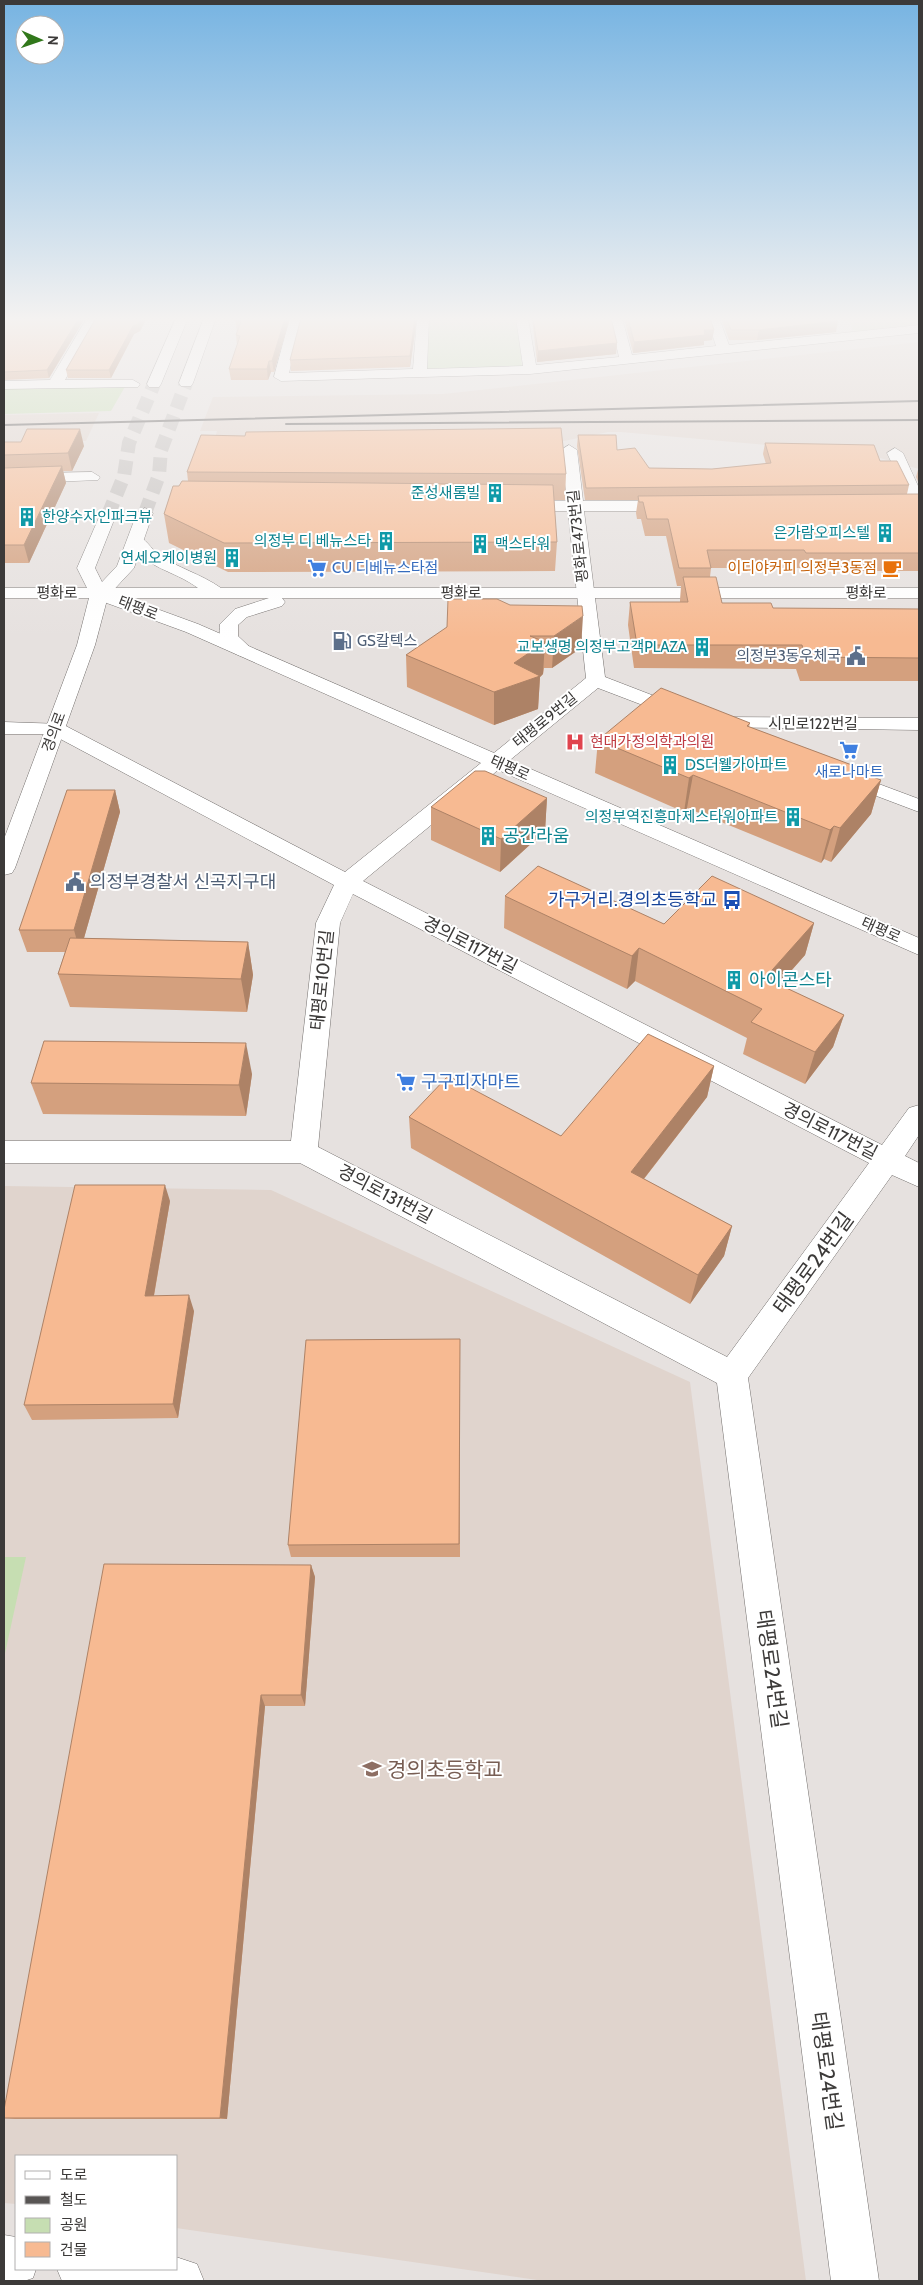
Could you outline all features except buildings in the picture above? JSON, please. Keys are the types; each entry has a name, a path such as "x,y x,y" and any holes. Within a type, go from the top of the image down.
{"street":[{"name":"평화로473번길","path":"568,450 596,680"},
{"path":"895,453 919,505 899,504"},
{"path":"4,479 92,477"},
{"path":"505,506 692,506"},
{"path":"108,514 86,568 99,594 125,568 145,512"},
{"path":"136,540 140,549 153,559 196,579 218,593"},
{"name":"평화로","path":"4,593 919,593"},
{"path":"247,652 229,638 227,630 229,624 241,613 280,601 346,593"},
{"name":"태평로","path":"99,594 192,628 919,947"},
{"name":"경의로","path":"4,868 86,645 99,594"},
{"path":"596,680 754,741"},
{"name":"태평로9번길","path":"494,761 596,680"},
{"name":"시민로122번길","path":"708,723 919,724"},
{"path":"4,728 55,728"},
{"name":"경의로117번길","path":"55,728 348,882 919,1176"},
{"name":"태평로10번길","path":"304,1152 328,923 348,882 494,761"},
{"path":"827,770 919,806"},
{"name":"태평로24번길","path":"855,2281 732,1375 919,1115"},
{"name":"경의로131번길","path":"4,1152 304,1152 732,1375"},
{"path":"89,2270 180,2281"}],"shaded area":[{"path":"4,425 94,425 86,441 4,442"},
{"path":"202,425 919,425 919,469 866,454 621,432 608,432 544,445 211,453 217,431 200,431"},
{"name":"경의초등학교","path":"4,1186 271,1190 690,1382 806,2281 544,2281 178,2228 178,2155 15,2155 15,2204 4,2203"}],"green space":[{"path":"4,1557 26,1557 4,1658"}],"tunnel":[{"path":"108,515 124,476 129,443 137,425"},
{"path":"145,513 159,475 161,450 170,425"}],"railway":[{"path":"4,425 18,425"}],"place":[{"name":"준성새롬빌","path":"495,493"},
{"name":"한양수자인파크뷰","path":"27,517"},
{"name":"은가람오피스텔","path":"885,533"},
{"name":"의정부 디 베뉴스타","path":"386,541"},
{"name":"맥스타워","path":"480,544"},
{"name":"연세오케이병원","path":"232,558"},
{"name":"CU 디베뉴스타점","path":"317,568"},
{"name":"이디야커피 의정부3동점","path":"892,568"},
{"name":"GS칼텍스","path":"342,641"},
{"name":"교보생명 의정부고객PLAZA","path":"702,647"},
{"name":"의정부3동우체국","path":"856,656"},
{"name":"현대가정의학과의원","path":"575,742"},
{"name":"새로나마트","path":"849,750"},
{"name":"DS더웰가아파트","path":"670,765"},
{"name":"의정부역진흥마제스타워아파트","path":"793,817"},
{"name":"공간라움","path":"488,836"},
{"name":"의정부경찰서 신곡지구대","path":"75,882"},
{"name":"가구거리.경의초등학교","path":"732,900"},
{"name":"아이콘스타","path":"734,980"},
{"name":"구구피자마트","path":"406,1082"},
{"name":"경의초등학교","path":"372,1769"}]}
